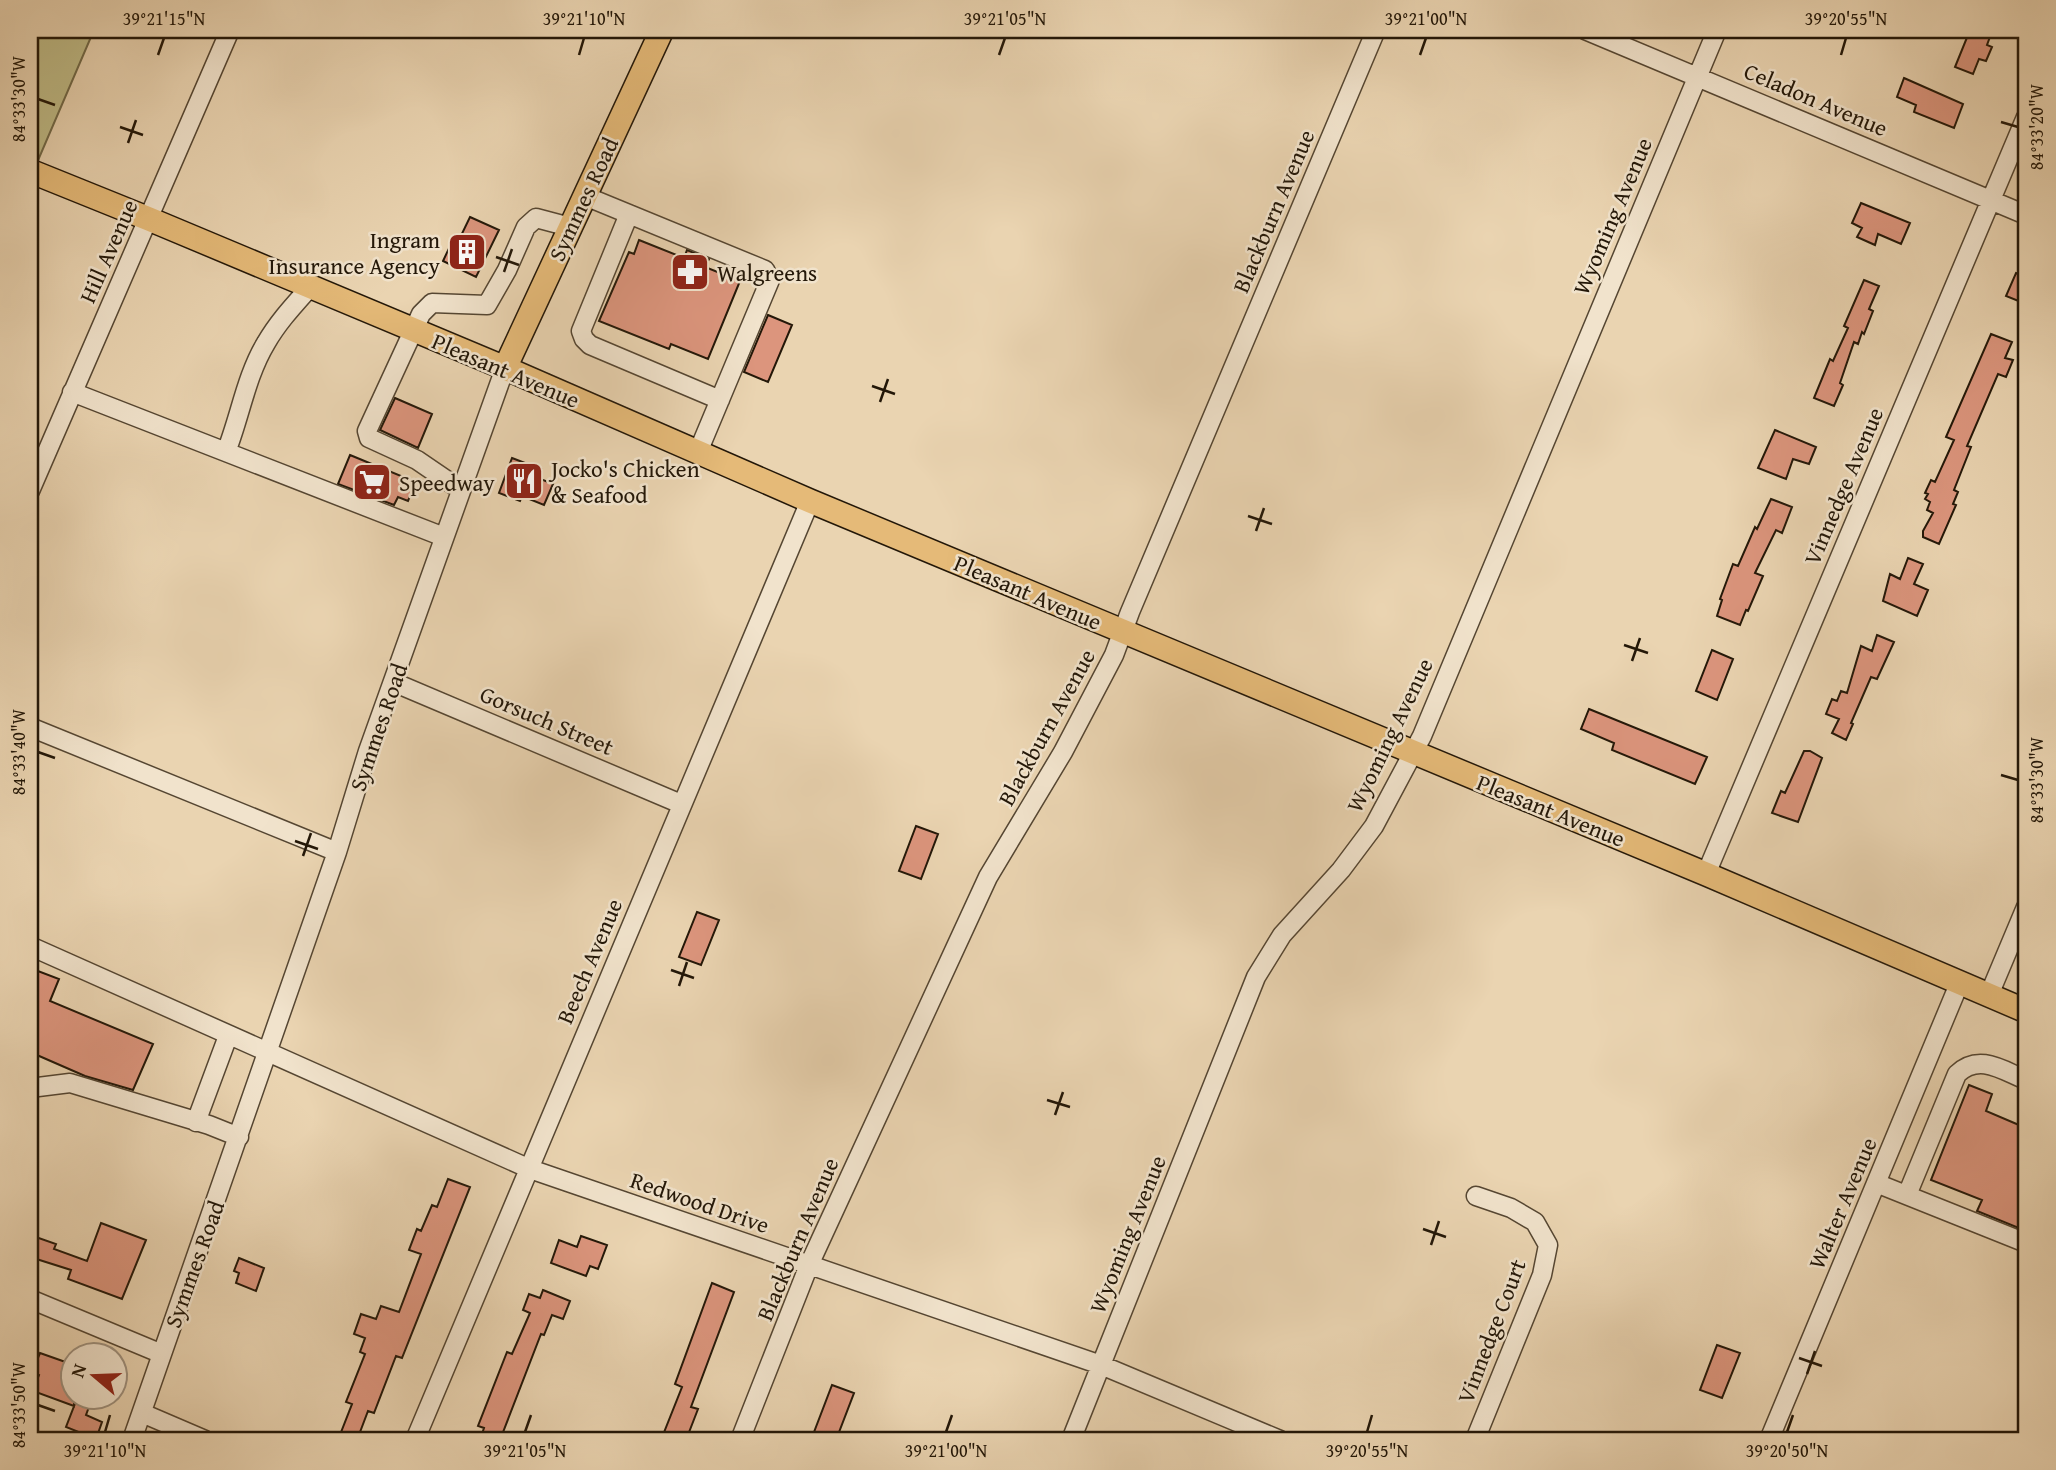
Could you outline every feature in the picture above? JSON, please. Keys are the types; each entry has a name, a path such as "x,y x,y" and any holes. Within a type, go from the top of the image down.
{"main road":[{"name":"Symmes Road","path":"505,368 662,30"},
{"name":"Pleasant Avenue","path":"30,171 505,368 810,501 1706,874 2026,1011"}],"street":[{"name":"Hill Avenue","path":"30,491 230,30"},
{"name":"Blackburn Avenue","path":"740,1440 809,1265 988,877 1063,752 1114,654 1376,30"},
{"name":"Celadon Avenue","path":"1585,30 2026,215"},
{"name":"Wyoming Avenue","path":"1071,1440 1256,977 1282,935 1341,870 1374,826 1413,753 1717,30"},
{"name":"Vinnedge Avenue","path":"1706,874 2026,117"},
{"path":"585,196 765,271 770,279 698,452"},
{"path":"629,214 581,331 584,339 590,345 720,400"},
{"path":"461,489 417,460 369,438 367,431 421,314 432,303 487,305 507,270 526,226 536,218 570,227"},
{"path":"226,452 264,345 310,287"},
{"name":"Symmes Road","path":"132,1440 337,852 368,751 505,368"},
{"path":"72,392 444,537"},
{"name":"Beech Avenue","path":"415,1440 810,501"},
{"name":"Gorsuch Street","path":"393,682 681,804"},
{"path":"30,727 337,852"},
{"path":"1989,995 2026,907"},
{"name":"Redwood Drive","path":"30,946 530,1169 1101,1365 1280,1440"},
{"name":"Walter Avenue","path":"1769,1440 1959,984"},
{"path":"196,1122 228,1036"},
{"path":"1907,1195 1957,1074 1967,1064 1983,1063 2026,1080"},
{"path":"30,1088 70,1083 239,1137"},
{"path":"1876,1183 2026,1243"},
{"name":"Vinnedge Court","path":"1475,1440 1542,1275 1548,1245 1535,1222 1511,1208 1476,1196"},
{"path":"30,1299 162,1354"},
{"path":"142,1413 205,1440"}],"shaded area":[{"path":"30,30 94,30 33,172 30,171"}],"building":[{"path":"1970,30 1991,34 1987,45 1992,47 1986,61 1979,59 1973,74 1955,67"},
{"path":"1904,78 1963,104 1954,128 1914,112 1916,105 1897,97"},
{"path":"1861,203 1910,223 1901,244 1878,234 1875,245 1857,237 1862,228 1852,223"},
{"name":"Ingram Insurance Agency","path":"470,217 499,230 476,277 443,261 452,242 457,244"},
{"name":"Walgreens","path":"639,240 684,258 687,250 709,259 705,267 740,281 708,359 671,344 669,349 599,321 629,252 634,254"},
{"path":"2016,273 2026,278 2026,304 2006,296"},
{"path":"1864,280 1879,286 1869,309 1873,311 1864,334 1862,332 1858,344 1854,342 1840,383 1843,385 1834,406 1814,398 1830,359 1833,361 1848,328 1844,326"},
{"path":"768,315 792,325 768,382 744,372"},
{"path":"1991,334 2012,342 2005,358 2013,360 2006,377 1998,374 1967,446 1971,447 1954,490 1958,492 1953,504 1956,505 1939,544 1923,537 1923,531 1933,513 1927,510 1930,502 1925,499 1928,494 1925,493 1931,480 1935,482 1954,440 1946,437"},
{"path":"395,398 432,414 418,448 380,430"},
{"path":"1775,430 1816,447 1809,464 1793,459 1786,479 1758,468"},
{"path":"350,455 406,478 405,482 414,486 408,501 398,497 394,505 338,484"},
{"name":"Jocko's Chicken & Seafood","path":"512,458 541,469 538,478 553,484 544,505 522,496 520,501 499,493"},
{"path":"1771,499 1792,507 1782,533 1776,530 1755,573 1763,576 1740,625 1717,616 1722,600 1720,599 1733,564 1738,566"},
{"path":"1908,558 1923,564 1914,584 1928,590 1917,616 1883,601 1890,574 1900,579"},
{"path":"1877,635 1894,642 1877,679 1871,677 1846,740 1832,733 1839,719 1826,714 1832,699 1837,701 1841,691 1847,693 1861,646 1872,651"},
{"path":"1712,650 1733,659 1717,700 1696,691"},
{"path":"1589,709 1707,757 1695,784 1612,750 1614,743 1581,729"},
{"path":"1804,751 1810,751 1822,758 1798,822 1772,813 1781,791 1785,793"},
{"path":"916,826 938,834 921,879 899,871"},
{"path":"697,912 719,920 701,965 679,957"},
{"path":"30,968 59,979 50,1001 153,1044 133,1090 85,1076 30,1052"},
{"path":"1969,1085 1992,1094 1986,1111 2026,1128 2026,1231 1977,1211 1982,1200 1931,1180"},
{"path":"448,1179 470,1187 402,1358 396,1356 374,1413 368,1411 357,1440 338,1440 352,1404 346,1402 365,1354 360,1352 365,1338 354,1334 361,1314 376,1319 381,1306 399,1312 421,1254 409,1250 417,1229 421,1231 432,1205 437,1207"},
{"path":"101,1223 146,1240 122,1299 68,1279 71,1270 30,1257 30,1235 56,1244 54,1249 87,1261"},
{"path":"581,1236 607,1245 598,1269 590,1266 586,1276 551,1263 559,1240 577,1247"},
{"path":"239,1258 264,1268 256,1291 236,1283 239,1273 234,1271"},
{"path":"712,1283 734,1292 691,1407 698,1409 686,1440 661,1440 682,1387 675,1384"},
{"path":"543,1290 570,1301 563,1319 552,1315 544,1335 541,1334 500,1440 481,1437 484,1428 478,1426 507,1352 512,1354 530,1313 523,1310 529,1294 540,1298"},
{"path":"1717,1345 1740,1353 1722,1398 1700,1390"},
{"path":"40,1353 60,1360 60,1401 33,1391 39,1375 32,1372"},
{"path":"832,1385 854,1393 836,1440 811,1440"},
{"path":"73,1410 88,1410 86,1415 102,1422 96,1439 66,1427"}],"place":[{"name":"Ingram Insurance Agency","path":"467,252"},
{"name":"Walgreens","path":"690,272"},
{"name":"Jocko's Chicken & Seafood","path":"524,481"},
{"name":"Speedway","path":"372,482"}]}
